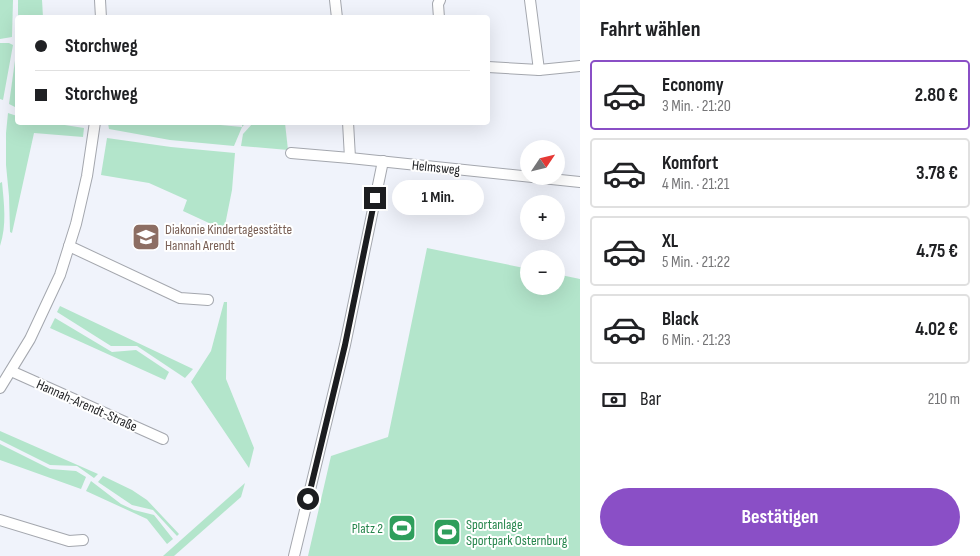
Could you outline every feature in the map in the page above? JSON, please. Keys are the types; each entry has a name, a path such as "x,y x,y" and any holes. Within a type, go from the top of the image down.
{"street":[{"path":"100,0 101,15"},
{"path":"335,0 337,15"},
{"path":"440,0 438,4 440,15"},
{"path":"530,0 540,70"},
{"path":"490,67 540,70 580,66"},
{"path":"0,388 30,339 60,275 76,224 87,176 95,125"},
{"path":"348,125 350,158"},
{"name":"Helmsweg","path":"291,153 580,182"},
{"path":"294,556 345,345 383,161"},
{"path":"69,246 180,298 208,300"},
{"name":"Hannah-Arendt-Straße","path":"11,371 163,439"},
{"path":"0,520 69,541 83,540"}],"green space":[{"path":"0,0 13,0 12,37 0,39"},
{"path":"18,0 42,0 43,15 18,15"},
{"path":"0,43 13,45 3,100 0,99"},
{"path":"15,60 15,107 9,104"},
{"path":"8,113 15,115 15,125 65,125 84,128 83,137 34,133 12,233 10,232 6,133"},
{"path":"108,125 220,125 242,127 234,146 170,140 109,129"},
{"path":"251,125 285,125 288,150 241,146 243,134"},
{"path":"107,138 235,153 232,190 224,230 183,211 187,200 149,183 101,175"},
{"path":"2,182 4,222 0,246 0,183"},
{"path":"427,248 520,267 520,295 565,295 565,276 580,279 580,556 308,556 331,456 388,437"},
{"path":"224,302 227,302 226,379 254,448 249,468 191,382 211,351"},
{"path":"60,306 193,369 185,378 137,346 111,346 57,312"},
{"path":"55,318 112,352 136,350 169,372 165,380 50,328"},
{"path":"0,431 98,474 94,478 77,466 50,465 0,440"},
{"path":"0,444 50,469 76,471 86,477 81,489 0,460"},
{"path":"103,476 132,490 147,500 179,534 177,536 153,510 132,505 98,482"},
{"path":"91,481 121,504 134,510 154,515 173,539 167,544 147,519 86,491"},
{"path":"245,483 241,497 174,556 163,556"}],"place":[{"name":"Diakonie Kindertagesstätte Hannah Arendt","path":"146,237"},
{"name":"Platz 2","path":"402,528"},
{"name":"Sportanlage Sportpark Osternburg","path":"447,532"}],"route":[{"path":"308,499 345,345 375,198"}]}
